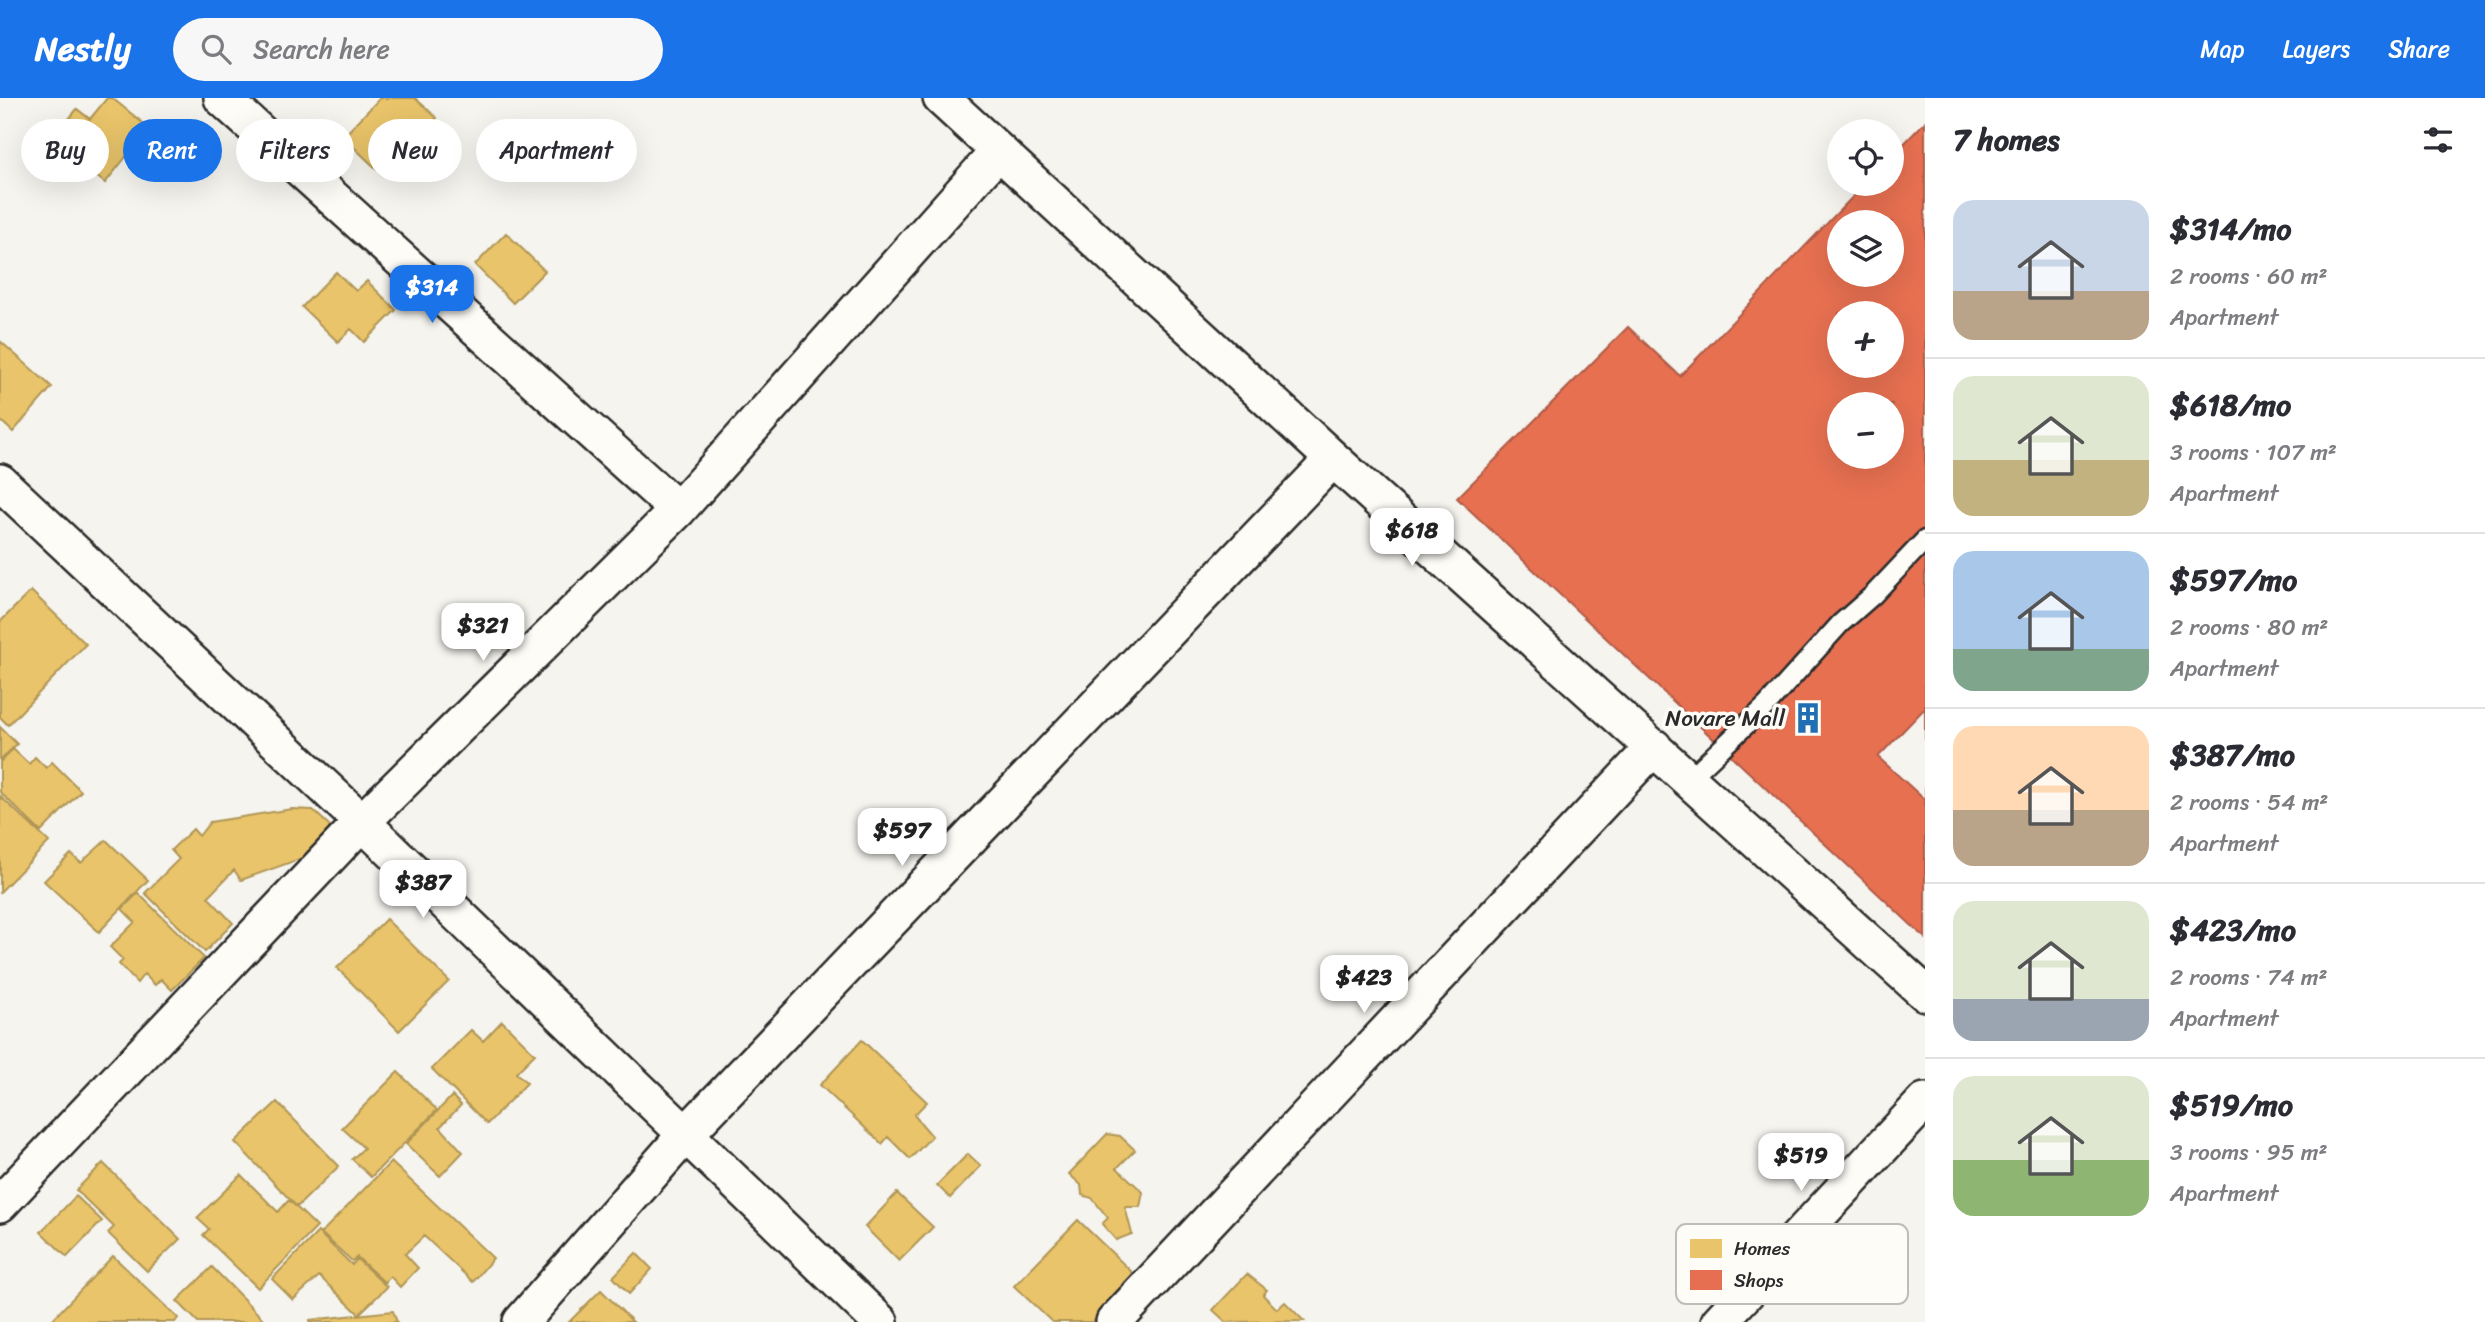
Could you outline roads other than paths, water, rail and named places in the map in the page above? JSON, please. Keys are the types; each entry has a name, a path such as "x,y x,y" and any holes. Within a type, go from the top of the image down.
{"street":[{"path":"222,98 678,510"},
{"path":"941,98 1333,459 1925,993"},
{"path":"0,1204 362,822 678,510 998,152"},
{"path":"521,1322 685,1135 1333,459"},
{"path":"0,482 362,822 880,1322"},
{"path":"1114,1322 1654,747"},
{"path":"1810,1224 1925,1101"},
{"path":"1719,1322 1736,1304"}],"lane":[{"path":"1689,779 1767,705 1840,624 1925,540"}],"place":[{"name":"Novare Mall","path":"1808,718"}]}
